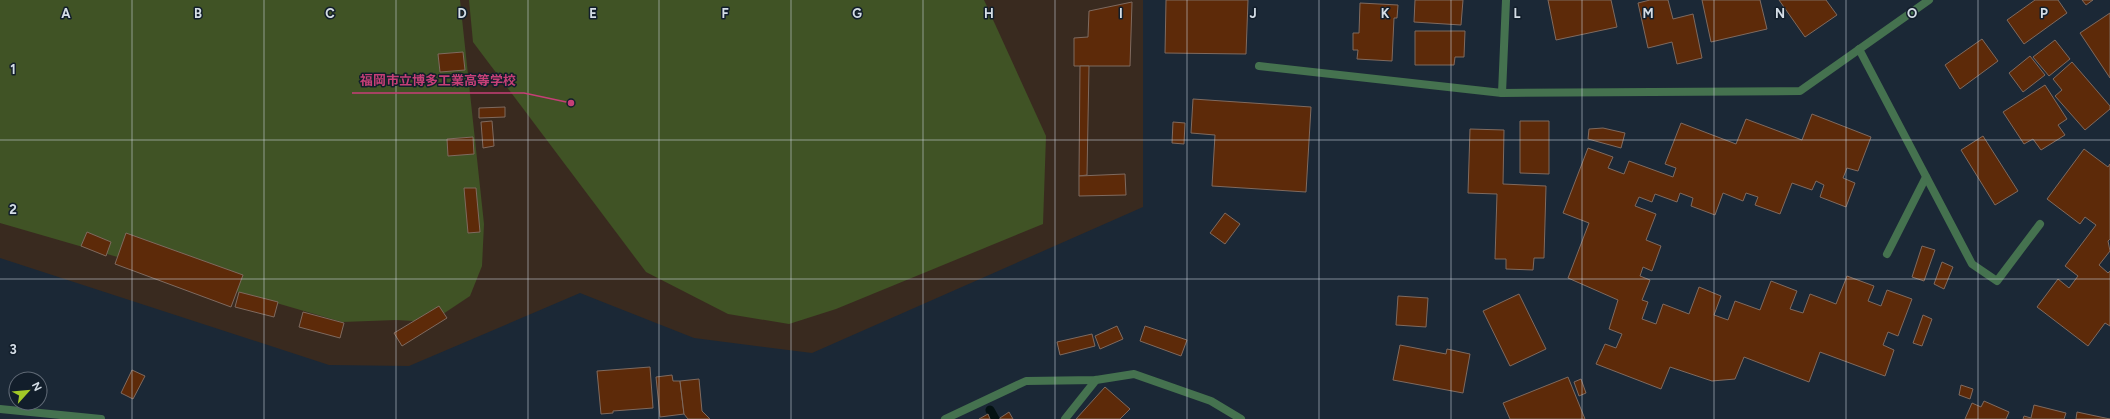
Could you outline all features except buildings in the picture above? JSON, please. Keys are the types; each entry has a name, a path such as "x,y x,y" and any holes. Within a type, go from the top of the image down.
{"street":[{"path":"1502,93 1506,0"},
{"path":"1259,66 1502,93 1800,91 1929,0"},
{"path":"1859,49 1972,264 1996,280 2040,224"},
{"path":"1887,254 1926,177"},
{"path":"945,419 1026,381 1096,380 1134,374 1211,401 1241,419"},
{"path":"1065,419 1096,380"},
{"path":"0,409 100,419"}],"shaded area":[{"path":"0,0 1143,0 1143,207 812,353 694,338 580,293 409,366 329,365 0,258"}],"green space":[{"path":"0,0 460,0 484,224 482,266 470,296 431,322 396,320 342,322 0,223"},
{"path":"469,0 984,0 1046,136 1043,224 836,309 789,324 728,314 646,272 473,42"}],"waterway":[{"path":"990,410 995,419"}],"place":[{"name":"福岡市立博多工業高等学校","path":"571,103"}]}
